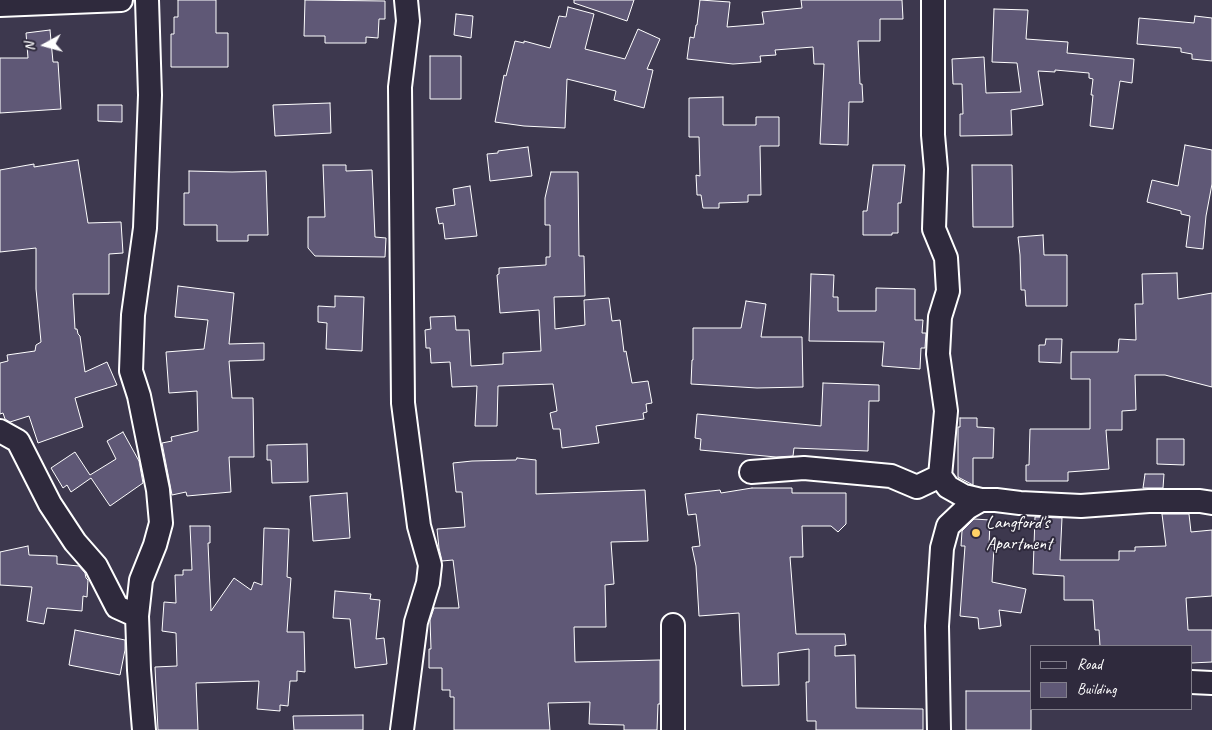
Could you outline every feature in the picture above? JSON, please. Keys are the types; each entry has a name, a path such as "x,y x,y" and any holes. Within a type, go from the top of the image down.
{"street":[{"path":"0,5 121,0"},
{"path":"144,730 137,616 141,580 155,545 160,523 158,490 139,396 131,371 133,315 145,228 150,96 147,0"},
{"path":"402,730 416,622 428,582 430,565 418,526 403,403 400,87 408,21 406,0"},
{"path":"933,0 933,136 936,169 934,229 946,258 948,290 940,317 938,354 946,412 940,476 948,487 964,496 981,500 1081,506 1149,501 1200,501 1212,503"},
{"path":"0,432 18,441 50,504 75,542 96,566 117,607 137,616"},
{"path":"750,472 804,468 891,476 917,487 940,476"},
{"path":"939,730 937,626 942,548 948,526 966,508 981,500"},
{"path":"673,625 674,730"},
{"path":"1192,682 1212,683"}],"building":[{"path":"178,0 216,0 216,33 228,33 228,67 171,67 171,34 174,34 174,17 178,17"},
{"path":"305,0 385,1 385,19 379,19 378,38 366,37 366,43 325,43 325,36 304,36"},
{"path":"574,0 634,0 627,21 574,3"},
{"path":"700,0 730,2 727,27 764,24 762,12 802,8 801,0 902,0 903,19 880,19 880,41 858,41 860,84 862,84 863,102 849,102 848,145 820,144 824,64 814,64 813,47 775,50 776,55 760,56 761,62 733,64 687,59 690,37 694,38 697,25"},
{"path":"568,7 594,14 585,49 625,59 638,29 660,39 647,69 653,70 644,108 614,100 616,91 567,79 565,128 524,126 495,122 504,75 506,76 515,41 524,43 524,41 550,48 559,16 566,17"},
{"path":"994,9 1028,10 1026,39 1068,42 1067,53 1134,59 1132,83 1120,81 1113,129 1090,126 1093,79 1089,78 1089,73 1055,70 1055,72 1038,71 1043,105 1011,110 1012,135 960,136 960,114 963,114 962,84 953,84 952,59 984,57 986,93 1021,92 1017,63 992,62"},
{"path":"456,14 473,16 471,38 454,35"},
{"path":"1195,16 1212,18 1212,61 1192,59 1192,54 1181,52 1181,48 1137,44 1139,18 1194,23"},
{"path":"50,30 53,62 58,62 61,109 0,113 0,58 28,58 26,33"},
{"path":"430,56 461,56 461,99 430,99"},
{"path":"723,97 723,125 756,125 756,117 779,117 779,146 760,146 761,195 748,195 748,202 719,203 719,208 703,208 701,195 697,195 696,175 700,176 699,137 689,137 689,98"},
{"path":"330,103 331,133 275,136 273,105"},
{"path":"98,105 122,105 122,122 98,121"},
{"path":"1185,145 1212,150 1212,184 1206,216 1203,249 1186,247 1190,216 1181,214 1181,211 1147,202 1152,180 1178,186"},
{"path":"528,147 532,176 490,181 487,154"},
{"path":"78,160 88,223 121,222 123,253 109,254 109,294 73,294 75,329 77,329 80,336 85,372 107,362 117,385 75,398 83,427 38,443 29,416 10,422 5,419 3,413 0,414 0,363 8,361 7,355 35,351 36,345 41,342 36,289 36,248 0,252 0,170 34,164 34,167"},
{"path":"323,165 346,165 346,171 372,170 375,237 386,238 385,257 315,256 308,248 308,217 325,217"},
{"path":"873,165 905,165 901,203 898,203 898,233 892,233 892,235 863,235 863,211 867,211"},
{"path":"972,165 1012,165 1013,227 973,227"},
{"path":"189,171 266,171 268,235 248,235 248,241 217,241 217,225 184,225 184,193 189,193"},
{"path":"551,172 578,172 579,256 584,256 585,296 554,297 555,329 585,325 584,300 609,298 612,321 620,320 624,352 626,351 632,383 648,381 652,403 646,404 647,412 643,413 644,419 596,426 599,443 562,448 560,429 553,429 550,413 557,411 553,384 498,386 497,426 475,426 477,386 452,387 450,362 431,363 430,348 426,348 425,330 431,329 430,317 455,316 456,330 469,330 471,366 503,364 503,353 541,351 539,310 500,313 497,275 499,274 499,268 546,265 546,257 550,257 550,225 545,225 545,198"},
{"path":"470,186 477,236 445,239 443,223 439,224 436,208 455,205 453,189"},
{"path":"1043,235 1044,255 1067,255 1067,306 1026,306 1025,290 1021,290 1018,237"},
{"path":"1177,273 1178,299 1212,293 1212,387 1165,375 1135,375 1136,410 1122,411 1122,430 1106,430 1109,469 1068,472 1068,481 1026,481 1026,465 1029,465 1030,429 1090,429 1090,379 1071,379 1071,352 1118,352 1119,339 1136,340 1135,304 1143,304 1142,274"},
{"path":"811,274 834,275 833,297 838,297 838,311 876,311 876,288 915,289 915,320 923,320 922,333 926,333 925,348 921,348 920,369 882,366 884,342 809,341"},
{"path":"178,286 234,293 229,344 264,343 264,360 229,361 232,398 253,398 254,457 229,457 231,492 187,496 186,492 172,495 162,443 172,441 171,437 198,431 197,391 169,393 166,352 204,349 208,320 175,317"},
{"path":"335,296 364,297 362,351 326,349 327,323 318,322 318,306 335,307"},
{"path":"746,301 766,304 761,337 802,337 803,387 757,388 691,384 693,328 741,328"},
{"path":"1046,339 1062,339 1061,363 1039,362 1039,345 1045,345"},
{"path":"823,383 879,385 879,401 869,401 868,451 794,448 793,456 776,457 700,450 701,439 695,438 697,414 821,426"},
{"path":"960,418 977,418 977,427 994,428 993,458 973,458 973,485 958,477 958,427 960,427"},
{"path":"123,432 139,461 143,483 110,506 91,478 71,492 67,485 63,488 51,468 75,452 90,475 116,459 107,441"},
{"path":"1157,439 1184,439 1184,465 1157,464"},
{"path":"307,444 308,482 272,483 271,460 267,460 267,445"},
{"path":"517,458 536,460 536,494 645,490 648,541 611,542 614,584 605,585 606,627 574,627 575,662 660,660 660,704 658,704 657,730 624,730 624,725 589,724 590,702 548,703 550,730 454,730 454,697 450,697 450,690 442,690 442,668 429,668 429,649 431,649 430,620 434,608 459,608 453,560 442,561 437,529 465,527 462,492 456,492 453,463 516,460"},
{"path":"1145,474 1164,474 1163,488 1143,488"},
{"path":"752,488 792,488 792,493 846,493 846,524 838,532 831,526 802,526 803,557 790,557 796,634 845,634 846,645 835,646 835,656 855,655 856,708 923,709 923,730 816,730 816,721 807,721 806,682 809,682 809,649 778,653 779,685 742,686 739,613 699,616 696,566 692,547 700,546 696,514 688,515 685,494 720,490 721,493"},
{"path":"347,493 350,538 313,541 310,496"},
{"path":"1162,514 1189,514 1191,532 1212,530 1212,596 1186,598 1188,630 1212,630 1212,662 1192,663 1192,645 1100,645 1099,630 1095,630 1093,600 1064,600 1064,576 1033,574 1035,517 1062,518 1060,560 1119,560 1119,551 1135,551 1135,547 1166,546"},
{"path":"974,519 990,520 989,547 994,547 992,582 1026,589 1021,613 999,610 1001,626 979,629 978,618 960,616 965,546 961,546 962,531"},
{"path":"190,526 210,526 210,543 208,543 211,611 234,578 251,590 254,582 262,585 264,528 289,529 287,577 291,578 287,632 304,632 305,672 297,671 297,681 290,681 288,706 280,705 280,711 257,709 259,681 196,683 198,730 158,730 155,667 177,666 176,633 162,631 164,602 176,603 175,575 183,575 183,570 192,570"},
{"path":"28,546 29,555 57,556 57,564 79,566 85,573 88,580 87,597 83,596 82,611 47,608 44,624 27,621 32,587 0,585 0,552"},
{"path":"335,591 371,594 370,599 380,600 376,639 384,638 387,664 355,668 350,619 333,618"},
{"path":"75,630 125,640 120,675 69,665"},
{"path":"966,691 1030,691 1031,730 966,730"},
{"path":"363,715 363,730 294,730 293,716"}],"place":[{"name":"Langford's Apartment","path":"976,533"}]}
